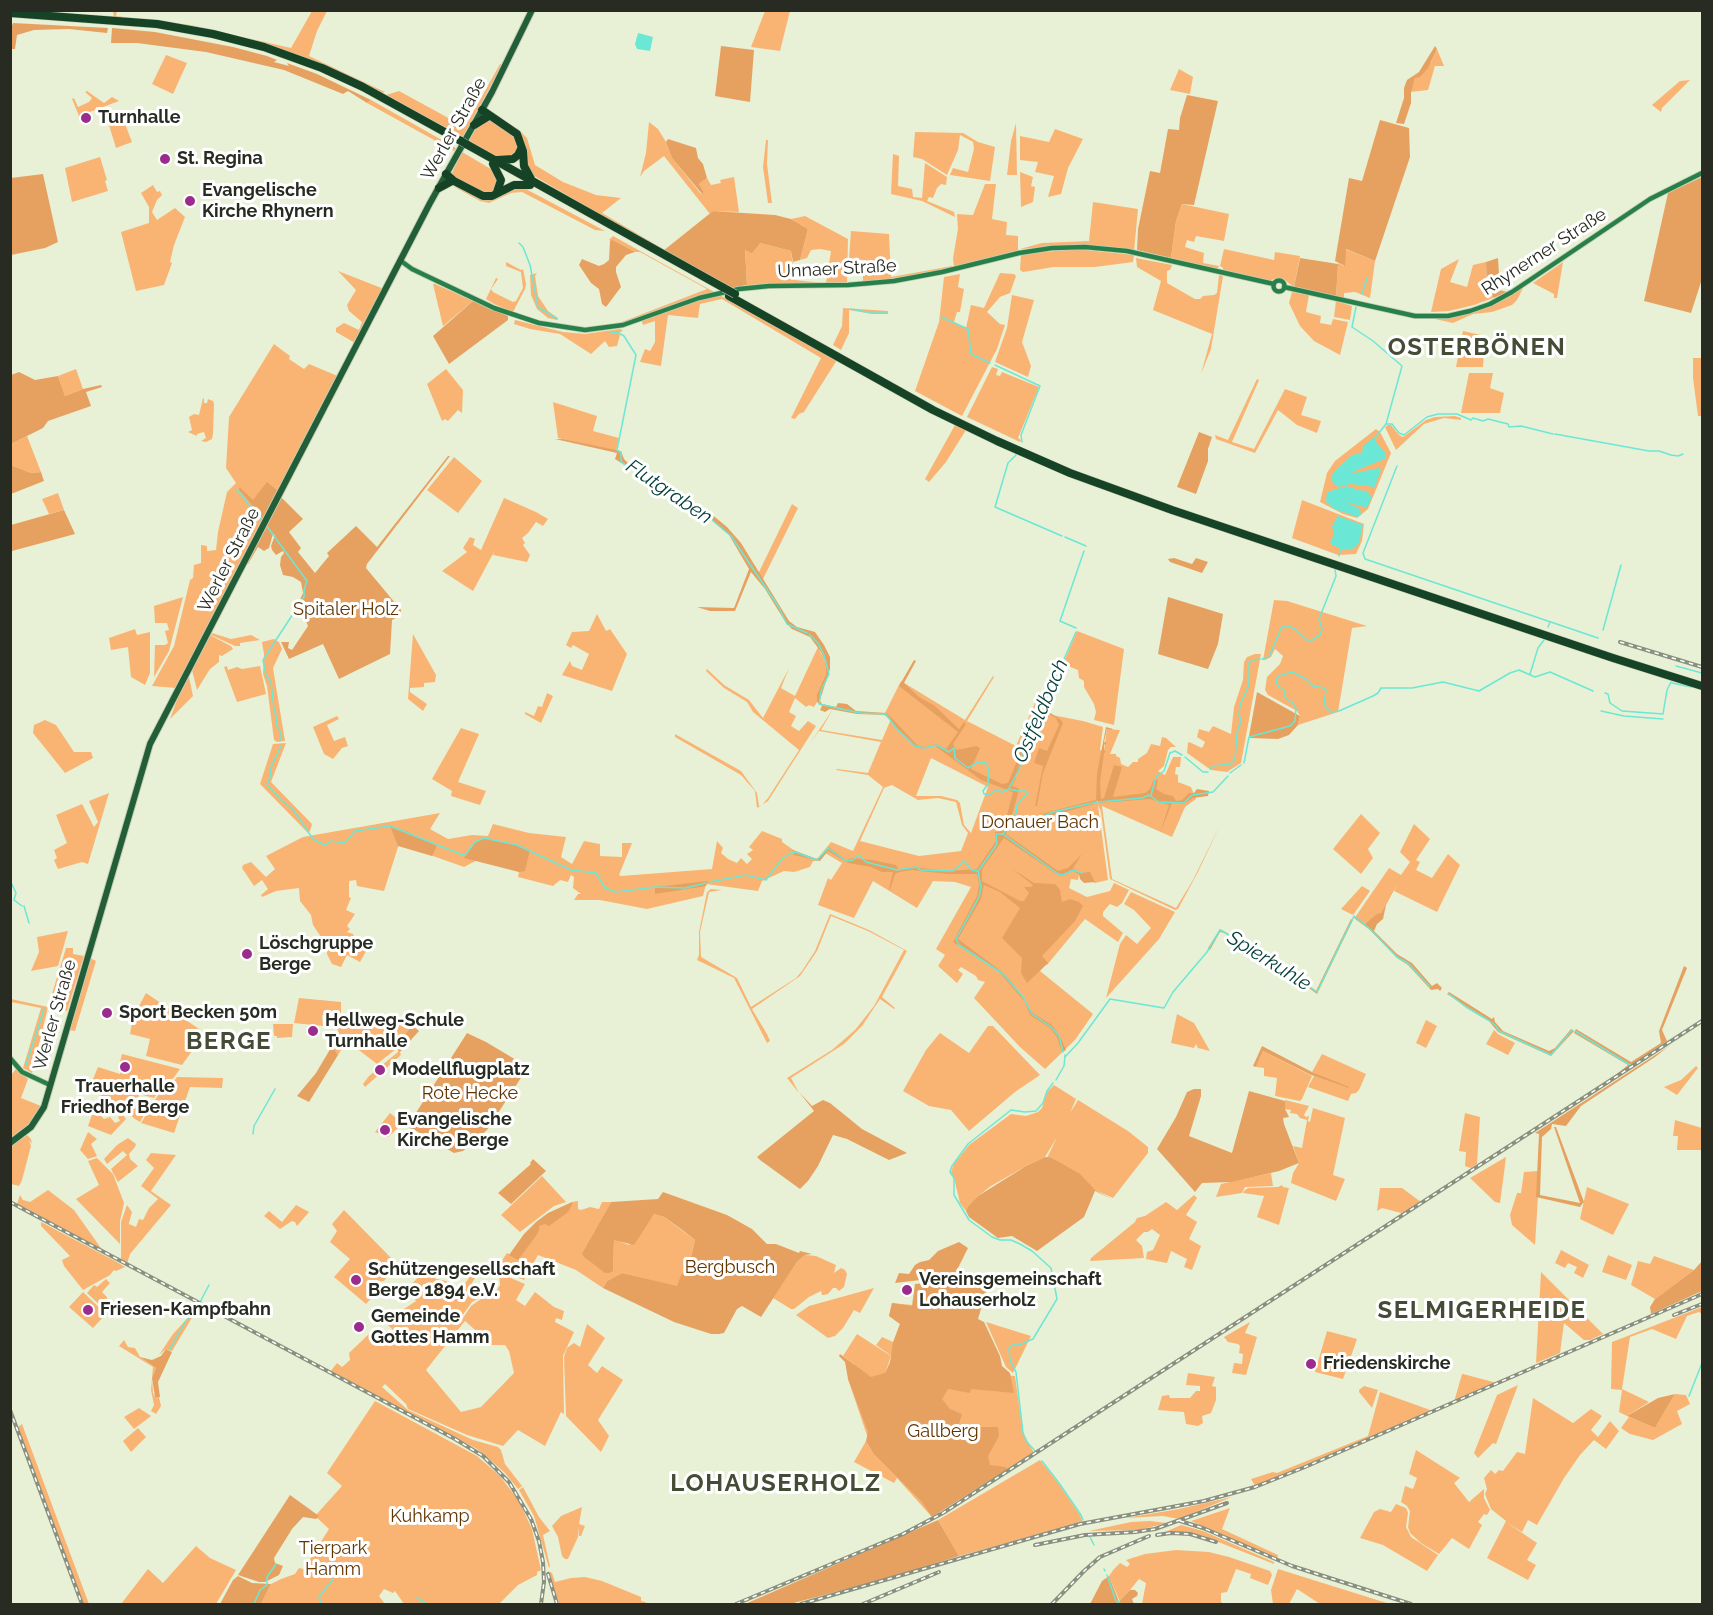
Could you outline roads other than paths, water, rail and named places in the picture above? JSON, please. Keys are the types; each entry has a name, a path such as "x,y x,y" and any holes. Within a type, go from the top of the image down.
{"highway":[{"path":"10,13 157,24 213,34 264,47 322,68 363,87 732,295 961,419 1021,447 1148,497 1702,681"},
{"path":"10,18 168,31 241,45 338,80 462,144"},
{"path":"474,125 485,114 514,132 521,140 524,166 531,183"},
{"path":"494,162 513,159 522,148"},
{"path":"494,162 501,180 500,189 495,194"},
{"path":"439,188 449,178 481,195 489,196 514,185 531,183"},
{"path":"732,295 942,414 1070,473 1494,619 1702,686"}],"main road":[{"path":"523,10 531,13"},
{"name":"Werler Straße","path":"485,114 531,13"},
{"name":"Werler Straße","path":"449,178 474,125"},
{"name":"Rhynerner Straße","path":"1274,284 1280,280 1284,287 1415,316 1448,316 1470,311 1490,304 1512,292 1650,199 1702,173"},
{"name":"Werler Straße","path":"10,1143 28,1130 44,1107 150,744 439,188"},
{"name":"Unnaer Straße","path":"400,263 482,303 526,320 555,327 585,330 623,325 699,298 739,289 894,281 1018,253 1052,248 1085,247 1127,251 1274,284"},
{"path":"396,272 409,268"},
{"path":"10,1058 22,1072 51,1084"}],"water":[{"path":"638,33 653,37 650,51 637,49 635,44"},
{"path":"1373,438 1386,454 1385,459 1352,472 1379,468 1381,470 1375,487 1335,485 1331,480 1333,473 1352,455 1362,453 1363,446"},
{"path":"1347,486 1367,491 1372,497 1367,508 1346,502 1360,509 1361,515 1358,517 1334,509 1326,502 1327,492"},
{"path":"1338,516 1363,525 1359,543 1355,548 1345,550 1330,542 1334,535 1332,526"}],"waterway":[{"name":"Flutgraben","path":"519,243 530,265 538,307 557,319"},
{"path":"1362,294 1367,278"},
{"path":"1356,307 1352,327 1373,341 1402,366 1386,424 1374,439"},
{"path":"851,309 887,313"},
{"path":"941,317 968,329 971,354 990,363"},
{"name":"Flutgraben","path":"610,333 617,332 624,336 636,355 617,450 621,453 621,462 706,515 731,536 778,606 787,624 807,633"},
{"path":"995,365 1040,386 1021,435 1022,442"},
{"path":"1386,424 1392,424 1399,433 1404,435 1427,417 1438,414 1457,414 1471,420 1473,418 1483,421 1488,419 1508,424 1509,427 1521,426 1553,434"},
{"path":"1555,434 1671,455 1683,454"},
{"path":"1016,455 1008,463 995,507 1062,536"},
{"path":"1397,466 1363,553 1365,559 1598,638"},
{"name":"Donauer Bach","path":"237,490 263,522"},
{"name":"Donauer Bach","path":"266,525 307,581 304,597 263,660 266,675 271,682 280,741"},
{"path":"1065,537 1086,546"},
{"path":"1339,556 1341,548"},
{"path":"1076,628 1060,621 1084,551"},
{"path":"1603,630 1621,565"},
{"path":"1262,659 1269,657 1282,626 1295,629 1307,640 1320,635 1322,629 1319,619 1336,576 1335,569"},
{"path":"1548,627 1550,622"},
{"name":"Ostfeldbach","path":"1009,788 1019,770 1029,734 1034,731 1031,728 1036,720 1036,712 1044,704 1076,632"},
{"path":"809,634 818,643 829,674 821,691 819,704 860,713 886,714 896,728 915,746 924,748 937,745 949,752 954,748 955,758 968,768 978,762 986,763 989,770 988,784 983,791 984,794 989,795 996,790 1002,792 1009,789 1028,793 1016,806 1017,812 1007,824 1006,829"},
{"path":"1530,674 1538,648 1544,640"},
{"path":"1210,769 1212,766 1230,764 1235,759 1237,733 1241,720 1240,705 1249,685 1249,663 1260,659"},
{"path":"1676,666 1702,673"},
{"path":"1244,763 1249,737 1290,726 1295,721 1296,709 1293,703 1284,697 1284,690 1278,686 1276,680 1279,676 1292,672 1306,679 1313,686 1326,690 1324,705 1331,712 1339,711 1373,696 1381,688 1412,688 1443,682 1479,691 1519,670 1535,677 1550,672 1593,691"},
{"path":"1605,693 1608,694 1610,703 1622,711 1663,714 1667,690 1671,682"},
{"path":"1672,683 1691,687"},
{"path":"1601,711 1624,716 1663,719"},
{"name":"Donauer Bach","path":"281,746 271,767 267,785 292,808 313,839 325,845 331,841 345,843 355,831 390,826 463,855 475,842 484,838 517,845 571,870 596,873 605,888 616,892 655,887 685,888 706,883"},
{"path":"1151,795 1156,777 1164,771 1170,753 1175,751 1182,755"},
{"path":"1185,757 1203,772 1208,772"},
{"path":"1230,773 1241,765"},
{"path":"1099,802 1142,798 1149,795 1159,802 1184,803 1192,795 1213,792 1228,776"},
{"path":"979,870 997,844 996,834 1003,834 1008,826 1024,825 1053,812 1097,802"},
{"path":"1003,834 1058,874 1063,875 1073,870 1082,873"},
{"name":"Donauer Bach","path":"710,882 746,875 766,880 782,859 791,853 795,852 817,860 828,848 846,861 853,860 859,855 866,862 897,870 916,867 921,870 953,871 964,861 972,870 978,871 981,887 979,897 956,939 959,945 1003,974 1023,997 1032,1014 1051,1027 1059,1036 1063,1052"},
{"path":"10,880 16,893 14,900 22,906"},
{"path":"24,906 29,923"},
{"name":"Spierkuhle","path":"1065,1057 1110,999 1164,1008 1173,992 1207,952 1220,930 1264,955 1317,992 1354,916 1397,957 1409,964 1430,987"},
{"name":"Spierkuhle","path":"1449,994 1495,1025 1499,1031 1551,1055 1572,1030"},
{"path":"26,1065 44,1009"},
{"name":"Spierkuhle","path":"1575,1031 1630,1065"},
{"path":"1056,1080 1064,1066 1065,1055"},
{"path":"1036,1452 1023,1433 1016,1372 1010,1360 1009,1349 1012,1345 1019,1345 1033,1339 1057,1299 1051,1268 1032,1251 1011,1240 992,1237 969,1220 954,1195 954,1178 950,1172 968,1144 1011,1110 1036,1111 1043,1103 1053,1083"},
{"path":"253,1134 254,1126 275,1089"},
{"path":"200,1302 209,1285"},
{"path":"187,1320 194,1311"},
{"path":"170,1349 185,1322"},
{"path":"1689,1396 1702,1363"},
{"path":"1042,1461 1083,1520"},
{"path":"1090,1537 1094,1545"},
{"path":"254,1604 260,1590 267,1585 267,1577 276,1564"},
{"path":"1107,1575 1116,1601 1121,1604"},
{"path":"321,1604 319,1597 333,1579"},
{"path":"417,1598 427,1604"}],"railway":[{"path":"1620,642 1702,667"},
{"path":"736,1604 903,1534 943,1513 1702,1021"},
{"path":"10,1202 483,1456 509,1482 531,1519 543,1562 544,1582 541,1604"},
{"path":"801,1604 1080,1524 1204,1501 1255,1487 1702,1294"},
{"path":"1674,1315 1702,1304"},
{"path":"10,1410 82,1604"},
{"path":"1035,1545 1085,1535 1155,1529 1227,1503"},
{"path":"1180,1521 1203,1528 1292,1566 1411,1604"},
{"path":"1157,1535 1190,1534 1216,1542"},
{"path":"1052,1604 1100,1557 1149,1536"},
{"path":"863,1604 939,1572"},
{"path":"548,1574 557,1604"}],"place":[{"name":"Turnhalle","path":"86,118"},
{"name":"St. Regina","path":"165,159"},
{"name":"Evangelische Kirche Rhynern","path":"190,201"},
{"name":"Löschgruppe Berge","path":"247,954"},
{"name":"Sport Becken 50m","path":"107,1013"},
{"name":"Hellweg-Schule Turnhalle","path":"313,1031"},
{"name":"Trauerhalle Friedhof Berge","path":"125,1067"},
{"name":"Modellflugplatz","path":"380,1070"},
{"name":"Evangelische Kirche Berge","path":"385,1130"},
{"name":"Schützengesellschaft Berge 1894 e.V.","path":"356,1280"},
{"name":"Vereinsgemeinschaft Lohauserholz","path":"907,1290"},
{"name":"Friesen-Kampfbahn","path":"88,1310"},
{"name":"Gemeinde Gottes Hamm","path":"359,1327"},
{"name":"Friedenskirche","path":"1311,1364"}],"district":[{"name":"OSTERBÖNEN","path":"1477,348"},
{"name":"BERGE","path":"229,1042"},
{"name":"SELMIGERHEIDE","path":"1482,1311"},
{"name":"LOHAUSERHOLZ","path":"776,1484"}],"park label":[{"name":"Spitaler Holz","path":"346,610"},
{"name":"Rote Hecke","path":"470,1094"},
{"name":"Bergbusch","path":"730,1268"},
{"name":"Gallberg","path":"943,1432"},
{"name":"Kuhkamp","path":"430,1517"},
{"name":"Tierpark Hamm","path":"333,1559"}]}
